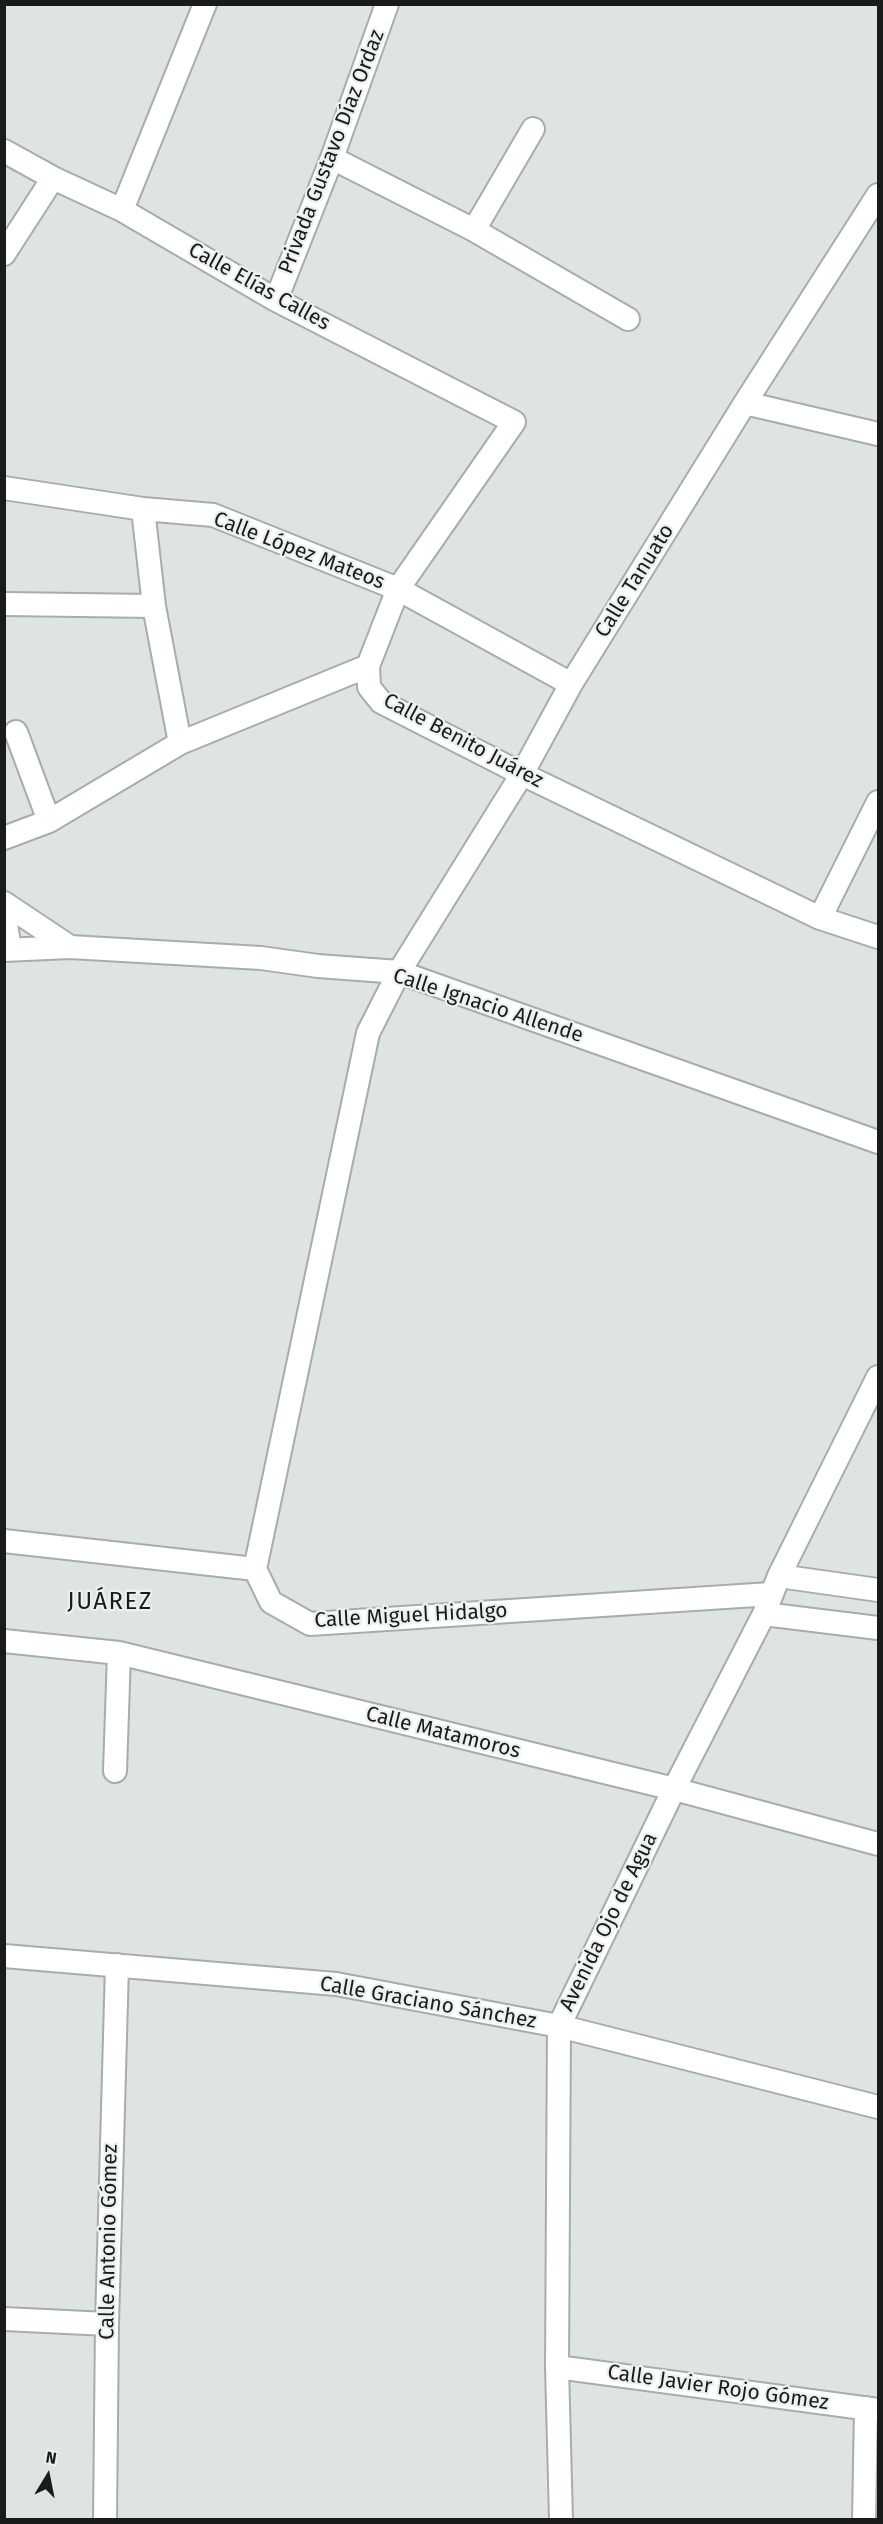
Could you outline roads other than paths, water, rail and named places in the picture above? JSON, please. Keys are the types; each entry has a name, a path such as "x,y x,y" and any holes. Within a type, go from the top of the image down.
{"street":[{"path":"122,210 205,4"},
{"name":"Privada Gustavo Díaz Ordaz","path":"276,300 332,158 387,4"},
{"path":"474,230 533,129"},
{"name":"Calle Elías Calles","path":"4,151 53,178 122,210 276,300 514,422 398,589"},
{"path":"332,158 474,230 628,319"},
{"path":"4,254 53,178"},
{"name":"Calle Tanuato","path":"255,1569 369,1032 399,972 522,774 572,684 745,404 879,195"},
{"path":"745,404 879,434"},
{"name":"Calle López Mateos","path":"4,488 143,510 213,515 398,589 572,684"},
{"path":"143,510 154,606 180,743"},
{"path":"368,666 398,589"},
{"path":"4,604 154,606"},
{"name":"Calle Benito Juárez","path":"4,838 49,821 180,743 368,666 369,687 381,702 522,774 820,918 879,937"},
{"path":"16,732 49,821"},
{"path":"820,918 879,802"},
{"path":"4,903 70,948"},
{"path":"4,912 7,950"},
{"name":"Calle Ignacio Allende","path":"7,950 70,948 261,958 318,966 399,972 879,1142"},
{"name":"Avenida Ojo de Agua","path":"561,2520 557,2367 559,2026 879,1377"},
{"path":"10,1538 255,1569"},
{"name":"Calle Miguel Hidalgo","path":"255,1569 271,1602 310,1624 879,1590"},
{"name":"Calle Miguel Hidalgo","path":"771,1595 879,1628"},
{"name":"Calle Matamoros","path":"4,1641 118,1653 674,1789 879,1844"},
{"path":"115,1771 118,1653"},
{"name":"Calle Graciano Sánchez","path":"4,1956 336,1984 559,2026 879,2107"},
{"name":"Calle Antonio Gómez","path":"105,2520 107,2324 117,1965"},
{"path":"4,2319 107,2324"},
{"name":"Calle Javier Rojo Gómez","path":"557,2367 872,2409"},
{"path":"864,2520 872,2409"}],"district":[{"name":"JUÁREZ","path":"110,1602"}]}
